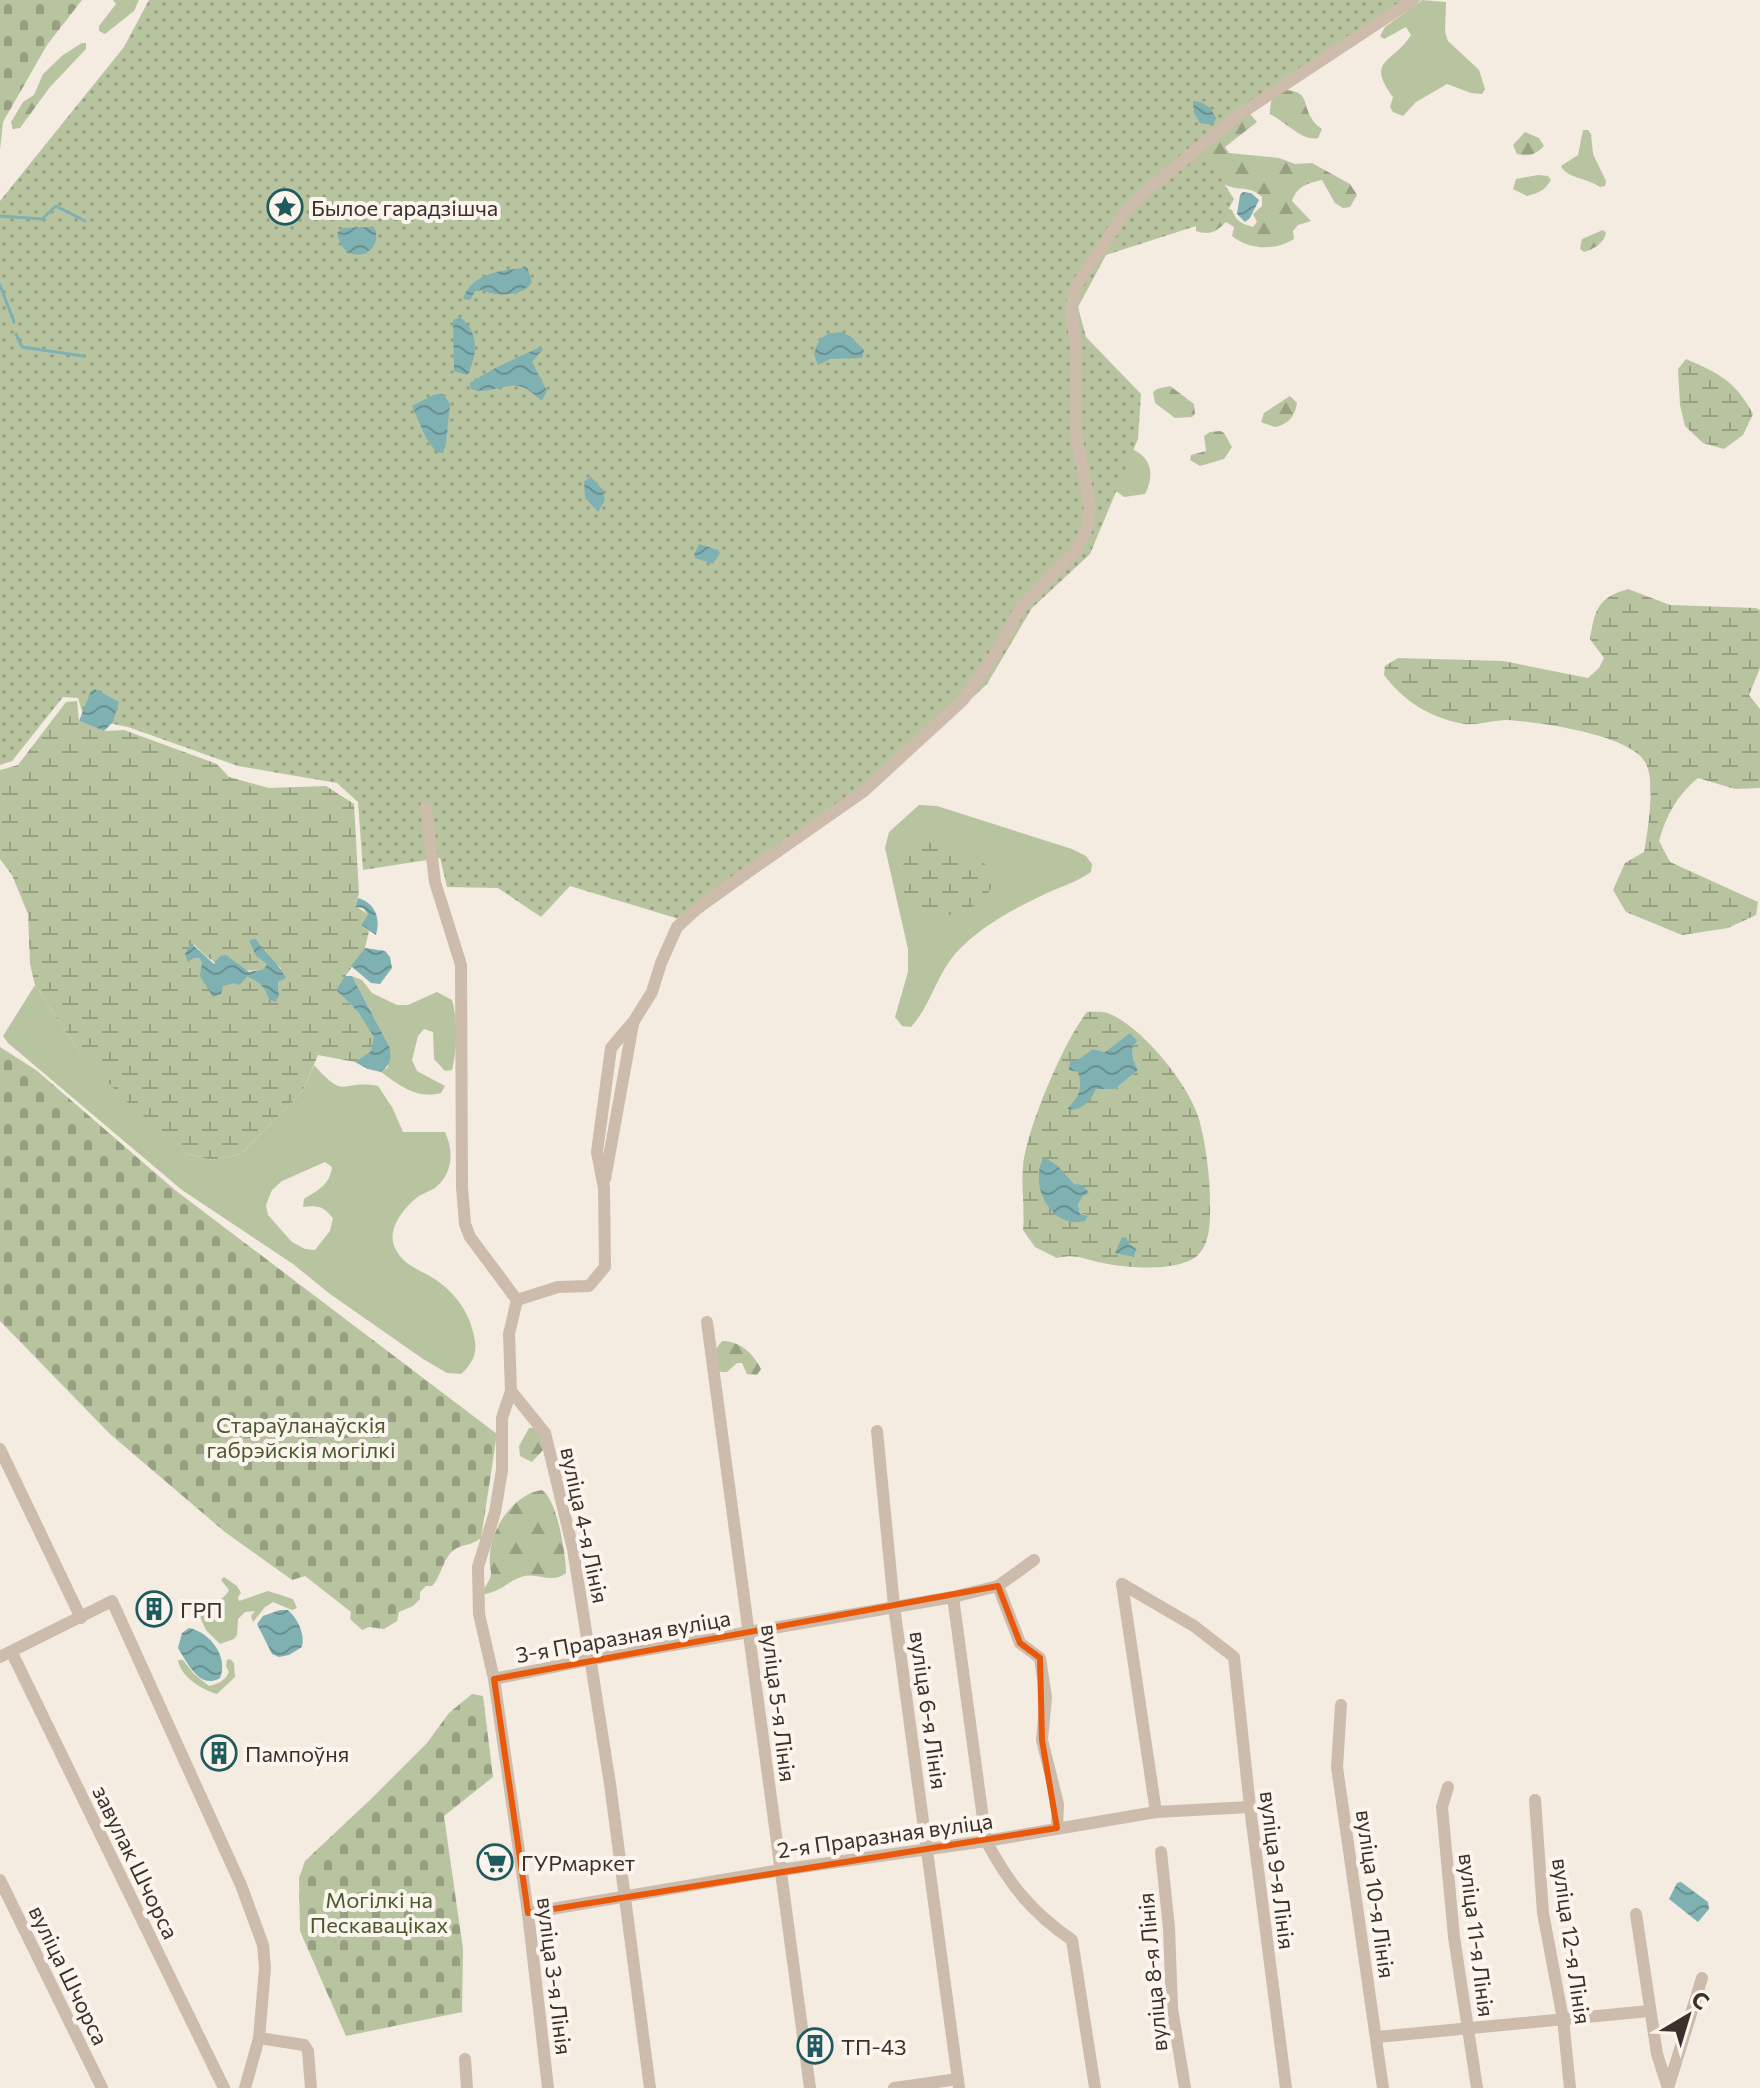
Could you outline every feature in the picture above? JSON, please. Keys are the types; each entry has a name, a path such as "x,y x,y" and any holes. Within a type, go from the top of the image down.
{"street":[{"path":"517,1300 558,1287 589,1286 605,1267 607,1235 604,1188 597,1152 611,1048 634,1021 652,992 677,927 701,905 864,791 963,700 994,656 1021,607 1075,552 1088,526 1090,505 1076,435 1076,344 1071,311 1075,288 1123,215 1145,192 1237,116 1413,0"},
{"path":"426,807 435,882 461,965 462,1187 465,1224 470,1237 517,1300 509,1334 511,1391"},
{"name":"вуліца 5-я Лінія","path":"707,1322 810,2088"},
{"name":"вуліца 4-я Лінія","path":"511,1391 545,1433 573,1549 592,1659 650,2088"},
{"name":"вуліца 3-я Лінія","path":"511,1391 502,1418 502,1470 495,1512 478,1567 479,1614 494,1679 528,1913 548,2088"},
{"name":"вуліца 6-я Лінія","path":"877,1431 894,1606 959,2083"},
{"path":"0,1449 81,1618"},
{"name":"3-я Праразная вуліца","path":"494,1679 592,1659 953,1597 998,1586 1034,1560"},
{"name":"вуліца 9-я Лінія","path":"1156,1812 1122,1584 1194,1626 1234,1657 1286,2088"},
{"path":"998,1586 1020,1643 1040,1658 1046,1697 1042,1740 1058,1804 1057,1828"},
{"path":"953,1597 986,1841 1027,1903 1042,1920 1072,1940 1095,2088"},
{"path":"6,1655 112,1601 241,1885 263,1945 265,1968 259,2038 245,2088"},
{"name":"завулак Шчорса","path":"6,1655 224,2088"},
{"name":"вуліца 10-я Лінія","path":"1341,1705 1337,1767 1383,2088"},
{"name":"вуліца 11-я Лінія","path":"1448,1787 1442,1807 1454,1937 1477,2088"},
{"name":"вуліца 12-я Лінія","path":"1535,1800 1543,1913 1563,2019 1570,2088"},
{"name":"2-я Праразная вуліца","path":"528,1913 780,1870 986,1841 1156,1812 1250,1807"},
{"name":"вуліца 8-я Лінія","path":"1161,1852 1169,1928 1172,2008 1185,2088"},
{"name":"вуліца Шчорса","path":"0,1880 102,2088"},
{"path":"1636,1914 1649,2011 1657,2054 1668,2088"},
{"path":"1668,2088 1702,1978"},
{"path":"1377,2037 1649,2011"},
{"path":"259,2038 304,2045 308,2051 311,2088"},
{"path":"465,2059 467,2088"},
{"path":"894,2088 959,2083"}],"highlighted area":[{"path":"998,1586 1020,1643 1040,1658 1042,1740 1057,1828 528,1913 494,1679"}],"green space":[{"path":"0,0 82,0 47,45 3,122 0,150"},
{"path":"113,0 139,0 134,11 105,34 99,31 99,26 116,4"},
{"path":"149,0 1421,0 1256,110 1203,151 1234,199 1224,217 1106,255 1078,307 1086,337 1141,394 1138,439 1090,554 1032,608 987,684 881,783 689,922 570,886 541,917 498,888 447,887 440,858 363,870 358,802 337,783 238,766 128,727 84,718 78,698 63,697 12,761 0,765 0,201 124,47"},
{"path":"1422,0 1446,2 1445,32 1448,41 1479,70 1485,89 1482,94 1471,93 1447,84 1416,102 1403,116 1393,112 1390,107 1393,97 1385,85 1382,68 1411,35 1406,27 1384,39 1380,36 1385,27"},
{"path":"86,43 86,49 50,87 20,128 13,129 11,122 23,102 34,95 43,74 63,55"},
{"path":"1283,90 1298,92 1304,99 1313,120 1322,129 1318,138 1300,134 1270,114 1272,99"},
{"path":"1245,115 1251,115 1257,122 1225,147 1229,153 1279,158 1295,164 1312,163 1350,184 1357,195 1350,207 1343,208 1335,203 1322,180 1304,186 1294,196 1292,201 1311,221 1298,225 1293,231 1294,239 1287,243 1271,247 1247,244 1232,236 1234,227 1226,222 1213,232 1196,231 1196,223 1227,208 1243,223 1253,227 1257,222 1253,214 1262,206 1262,197 1251,190 1220,182 1208,168 1201,152"},
{"path":"1583,130 1591,134 1593,154 1606,181 1605,186 1600,187 1572,176 1561,166 1578,155"},
{"path":"1525,132 1539,138 1544,146 1532,154 1517,154 1513,145"},
{"path":"1548,176 1551,180 1541,191 1527,196 1513,189 1516,179"},
{"path":"1603,230 1605,237 1598,245 1584,252 1580,249 1582,239"},
{"path":"1686,359 1726,380 1753,414 1743,435 1724,449 1703,443 1685,426 1680,405 1678,369"},
{"path":"1170,386 1194,404 1195,414 1192,417 1175,418 1155,403 1153,392"},
{"path":"1290,396 1297,403 1288,422 1275,427 1261,422 1264,413"},
{"path":"1220,431 1232,447 1224,459 1200,466 1190,460 1191,455 1206,451 1204,436"},
{"path":"1127,447 1135,450 1149,465 1150,478 1145,494 1124,497 1116,491"},
{"path":"1628,589 1670,605 1760,610 1760,668 1749,695 1760,709 1760,788 1735,789 1698,778 1673,806 1659,841 1670,862 1758,902 1756,915 1728,928 1682,935 1626,912 1613,890 1625,863 1644,852 1646,843 1650,781 1645,762 1636,752 1582,731 1539,723 1507,720 1471,724 1447,720 1417,706 1384,675 1385,666 1398,658 1503,661 1588,678 1604,658 1590,639 1599,606"},
{"path":"77,701 79,721 104,731 124,730 217,764 229,777 269,788 326,786 354,804 359,894 355,906 368,914 361,925 369,931 365,948 336,990 358,1012 375,1037 371,1051 355,1062 318,1055 302,1092 241,1154 212,1160 188,1154 125,1100 80,1053 35,985 30,964 28,914 12,875 0,859 0,770 18,765 66,702","holes":["194,944 209,958 234,969 265,969 266,955 281,968 279,996 268,998 260,984 246,977 223,986 199,958 192,959"]},
{"path":"919,805 937,806 1072,849 1086,856 1092,864 1091,872 1010,912 965,944 948,963 911,1027 902,1026 895,1017 908,972 908,949 885,848 889,832"},
{"path":"925,841 974,855 994,872 988,894 971,908 927,919 908,906 900,878 905,858"},
{"path":"352,976 362,980 372,993 397,1005 408,1005 437,992 452,1000 456,1035 452,1070 445,1071 434,1059 433,1032 424,1029 418,1036 412,1060 417,1071 445,1086 441,1093 416,1093 381,1072 388,1067 389,1046"},
{"path":"35,985 80,1053 188,1154 212,1160 241,1154 302,1092 314,1065 339,1086 378,1086 403,1132 445,1132 451,1154 445,1176 435,1188 419,1196 402,1213 393,1241 402,1259 441,1283 465,1311 475,1342 474,1357 469,1366 461,1374 447,1373 423,1359 293,1264 182,1190 3,1036","holes":["325,1162 332,1167 326,1183 304,1199 303,1207 316,1206 326,1211 333,1218 330,1231 315,1250 305,1249 292,1242 268,1215 266,1205 272,1190 282,1181"]},
{"path":"1087,1012 1108,1013 1123,1021 1163,1059 1194,1105 1206,1150 1210,1216 1205,1244 1198,1255 1189,1261 1150,1268 1108,1264 1073,1256 1057,1258 1035,1247 1023,1230 1023,1175 1031,1131 1048,1086","holes":["1130,1034 1133,1059 1138,1070 1115,1089 1096,1089 1088,1100 1078,1098 1081,1084 1076,1062 1093,1049 1105,1052","1058,1166 1083,1196 1078,1203 1080,1214 1087,1215 1057,1215"]},
{"name":"Стараўланаўскія габрэйскія могілкі","path":"0,1047 36,1070 175,1190 497,1434 481,1538 452,1551 432,1586 426,1586 420,1592 420,1599 413,1606 399,1612 397,1621 384,1629 369,1627 362,1630 350,1619 351,1612 305,1576 292,1580 225,1532 110,1434 0,1321"},
{"path":"722,1341 735,1343 750,1353 761,1369 757,1375 747,1374 742,1363 737,1363 727,1372 717,1369 716,1349"},
{"path":"529,1428 542,1434 544,1449 532,1462 520,1456 519,1446"},
{"path":"542,1490 556,1515 566,1573 555,1578 521,1577 484,1594 491,1575 491,1545 500,1524 522,1498"},
{"path":"224,1577 237,1586 241,1593 239,1601 268,1591 293,1599 297,1608 292,1610 273,1602 253,1622 251,1616 255,1611 245,1612 238,1619 234,1639 220,1644 206,1630 200,1617 229,1590 221,1580"},
{"path":"178,1660 183,1660 209,1686 225,1678 229,1672 227,1660 234,1663 235,1677 217,1694 193,1682 183,1672"},
{"name":"Могілкі на Пескаваціках","path":"472,1694 483,1696 493,1777 444,1816 463,1949 462,2012 346,2036 300,1931 299,1878 305,1861 427,1743 449,1713"}],"water":[{"path":"1193,101 1210,108 1216,118 1213,125 1200,123 1194,113"},
{"path":"1243,192 1251,193 1259,200 1245,222 1237,214"},
{"path":"343,228 375,229 376,238 369,251 354,255 347,252 337,233"},
{"path":"527,267 532,282 522,291 494,294 482,290 475,291 470,300 463,299 473,283 489,274"},
{"path":"460,317 471,329 475,344 467,375 454,371 453,320"},
{"path":"841,332 864,350 862,358 830,359 818,365 814,354 820,340 830,333"},
{"path":"538,348 543,349 532,362 547,391 542,401 519,386 485,391 471,389 470,383 478,378"},
{"path":"443,394 450,404 443,453 436,452 426,438 412,406 433,395"},
{"path":"591,477 603,490 605,500 598,512 585,498 584,481"},
{"path":"699,544 718,550 720,553 713,564 695,558"},
{"path":"95,689 119,702 113,722 104,731 79,721 91,691"},
{"path":"358,898 375,912 378,923 376,935 361,925 368,914 363,908 355,907"},
{"path":"256,939 286,978 278,982 279,996 275,1002 268,998 260,984 247,977 239,985 223,986 221,994 213,997 200,976 202,962 199,958 188,962 185,954 191,943 214,964 220,956 226,955 249,972 264,969 267,964 256,956 249,940"},
{"path":"365,948 385,951 390,957 392,968 380,984 371,983 351,966"},
{"path":"345,976 352,976 389,1046 390,1060 381,1072 355,1062 371,1051 374,1037 358,1012 336,990"},
{"path":"1130,1033 1137,1041 1132,1048 1138,1070 1115,1089 1096,1089 1085,1105 1067,1109 1080,1088 1078,1072 1069,1070 1070,1061 1076,1061 1093,1049 1105,1052"},
{"path":"1044,1157 1089,1193 1078,1204 1080,1214 1088,1216 1085,1221 1062,1219 1046,1202 1039,1180"},
{"path":"1122,1237 1127,1238 1136,1249 1134,1257 1115,1253"},
{"path":"288,1610 295,1618 303,1642 302,1647 279,1657 272,1654 257,1624 263,1616"},
{"path":"189,1628 197,1630 216,1647 222,1662 220,1678 206,1681 195,1674 186,1661 178,1648 182,1633"},
{"path":"1681,1882 1708,1902 1709,1909 1698,1922 1669,1899 1677,1883"}],"waterway":[{"path":"0,216 42,219 56,206 85,221"},
{"path":"0,285 14,322"},
{"path":"16,334 22,347 83,356"}],"place":[{"name":"Былое гарадзішча","path":"285,207"},
{"name":"ГРП","path":"154,1609"},
{"name":"Пампоўня","path":"219,1753"},
{"name":"ГУРмаркет","path":"495,1862"},
{"name":"ТП-43","path":"815,2046"}]}
